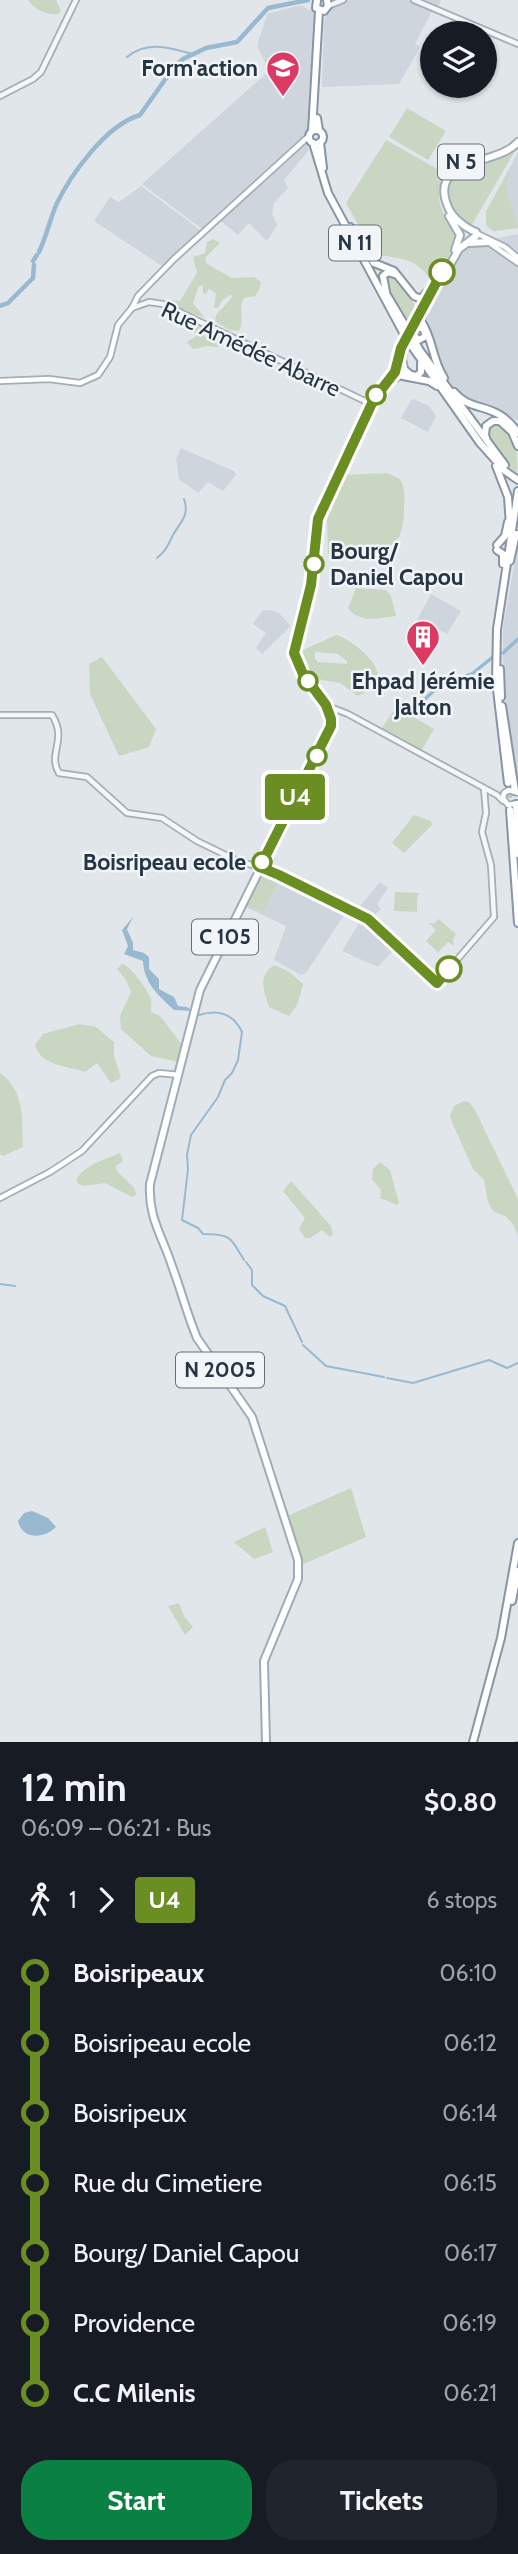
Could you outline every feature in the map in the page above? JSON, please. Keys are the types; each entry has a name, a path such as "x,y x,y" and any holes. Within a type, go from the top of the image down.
{"main road":[{"path":"317,0 315,5 325,6"},
{"name":"N 11","path":"325,6 314,137 328,193 387,299 411,327 447,389 489,446 518,478"},
{"name":"N 5","path":"450,216 443,205 441,192 450,170 463,161 502,150 518,136"},
{"path":"132,309 138,296 174,259 300,145 314,137"},
{"name":"N 11","path":"314,137 328,185 407,338 480,443 518,478"},
{"name":"N 5","path":"471,235 448,208 445,194 449,177 463,165 500,155 518,142"},
{"path":"450,216 471,235 489,242 518,260"},
{"path":"326,705 303,674 294,653 308,600 320,514 371,404 379,390 401,371 403,347 411,327 454,255 460,235 450,216"},
{"path":"349,225 374,263 394,271 415,297 421,299 471,235"},
{"path":"471,235 505,247 518,260"},
{"path":"454,255 470,243 489,242"},
{"path":"401,371 417,376 422,367 387,299 383,275 388,272 396,276 422,312"},
{"path":"436,282 422,312 421,321 430,336 436,364 462,401 500,413 518,433"},
{"name":"Rue Amédée Abarre","path":"0,381 49,379 80,383 97,375 110,357 118,325 132,309"},
{"path":"401,371 432,383 449,401"},
{"path":"447,389 464,405 503,419 518,439"},
{"path":"489,446 485,429 495,421 509,428 518,446"},
{"path":"480,443 496,470 506,499 508,522 505,537 497,547 503,554 503,576"},
{"path":"490,455 502,477 510,503 497,640 505,792 512,805 518,854"},
{"path":"502,589 518,491"},
{"path":"312,518 320,514"},
{"path":"509,783 499,709 501,629 518,518"},
{"path":"514,544 518,536"},
{"name":"C 105","path":"194,1010 209,969 328,734 331,719 326,705"},
{"path":"499,709 517,792 505,792"},
{"path":"512,805 518,881"},
{"path":"512,805 518,923"},
{"name":"N 2005","path":"194,1010 150,1184 150,1212 197,1338 251,1418 299,1566 298,1579 264,1661 266,1742"},
{"path":"0,1198 40,1178 80,1153 152,1076 159,1073 179,1075"},
{"path":"475,1742 500,1638 518,1544"},
{"path":"475,1742 499,1662 518,1571"}],"street":[{"path":"0,96 41,72 76,0"},
{"path":"325,6 342,0"},
{"path":"414,0 518,44"},
{"name":"Rue Amédée Abarre","path":"132,309 149,302 163,304 371,404"},
{"path":"326,705 348,714 512,805"},
{"path":"0,715 52,715 60,733 55,760 59,773 87,777 127,813 162,818 193,840 238,861 279,875 368,919 437,983 494,917 491,865 482,832 486,813 484,788"},
{"path":"498,796 505,792"}],"shaded area":[{"path":"332,0 441,0 427,21 420,21 420,34 415,44 420,47 399,84 322,87 324,22"},
{"path":"301,5 316,14 310,124 305,136 309,150 284,180 288,188 274,203 272,214 277,225 267,241 249,223 238,235 216,217 202,229 142,184 269,71 257,46 267,14"},
{"path":"518,152 518,228 493,231 486,225 486,212"},
{"path":"141,186 203,232 165,268 94,221 110,197 119,202"},
{"path":"518,234 518,421 491,405 461,398 438,365 426,313 452,257 469,244"},
{"path":"414,399 429,406 436,416 428,432 401,418"},
{"path":"181,448 234,471 236,475 223,491 208,482 198,493 179,479 176,459"},
{"path":"518,544 518,787 515,782 503,680 503,627"},
{"path":"431,594 461,611 447,634 438,629 428,647 409,635"},
{"path":"262,611 279,613 291,626 262,654 256,648 266,633 253,624"},
{"path":"260,869 346,912 306,973 301,975 274,960 286,926 242,905"},
{"path":"380,882 388,888 377,904 381,909 372,918 359,907"},
{"path":"362,918 373,924 397,946 378,967 342,951"}],"green space":[{"path":"28,0 56,0 61,11 58,14 45,13"},
{"path":"407,108 446,131 428,160 389,137"},
{"path":"386,140 439,170 437,180 441,179 440,203 444,215 458,235 432,283 416,265 403,259 379,255 376,252 380,248 372,237 367,241 346,203"},
{"path":"516,149 470,228 453,214 449,207 447,192 451,179 469,164"},
{"path":"509,170 506,189 518,228 493,231 486,225 486,212"},
{"path":"213,239 220,243 205,258 207,264 232,278 254,277 261,282 255,296 244,298 239,331 229,330 215,321 216,315 233,296 231,295 219,307 214,308 216,293 209,289 206,294 203,293 203,285 199,286 193,303 205,318 169,305 171,300 180,301 197,273 193,257 205,253 207,242"},
{"path":"384,275 395,276 419,312 409,328 385,286"},
{"path":"203,323 202,332 205,337 219,334 218,347 193,349 187,342 196,336 196,333 185,328 184,324"},
{"path":"494,422 512,436 517,457 517,473 502,460 489,442 485,429"},
{"path":"387,473 400,479 404,489 403,525 398,539 386,548 367,548 367,554 328,554 327,514 324,513 341,475"},
{"path":"356,588 386,590 391,596 396,616 370,619 353,613 348,608"},
{"path":"336,635 342,637 369,658 377,671 377,681 358,696 340,683 313,676 299,662 297,653","holes":["315,652 338,654 347,664 318,662 315,659"]},
{"path":"102,657 156,729 149,747 119,756 90,694 89,664"},
{"path":"396,707 434,729 420,753 380,731"},
{"path":"414,815 431,821 432,825 404,853 392,843"},
{"path":"263,872 279,879 264,912 248,905"},
{"path":"395,892 419,893 417,912 394,911"},
{"path":"439,919 456,934 454,946 448,942 438,952 426,941 436,930 428,922 433,924"},
{"path":"122,964 134,973 147,991 151,1000 151,1012 160,1016 183,1046 179,1062 151,1056 121,1029 120,1016 131,992 117,969"},
{"path":"274,965 288,971 303,984 297,1005 289,1016 269,1007 265,995 265,974"},
{"path":"80,1024 96,1027 114,1042 114,1056 121,1078 111,1083 97,1063 85,1072 56,1064 38,1052 35,1045 43,1034"},
{"path":"0,1073 14,1088 18,1097 23,1147 3,1156 0,1154"},
{"path":"464,1101 469,1102 475,1110 518,1199 518,1236 513,1224 505,1216 493,1211 488,1202 484,1180 473,1169 454,1127 450,1116 454,1106"},
{"path":"120,1153 123,1161 116,1166 116,1170 135,1189 136,1195 132,1197 105,1183 85,1186 78,1184 76,1180 84,1170"},
{"path":"380,1162 390,1170 399,1203 397,1205 380,1198 381,1190 372,1179 373,1169"},
{"path":"291,1181 331,1226 333,1235 330,1237 322,1230 310,1238 305,1238 299,1229 305,1218 283,1191"},
{"path":"351,1488 366,1537 299,1566 285,1517"},
{"path":"265,1527 273,1552 254,1559 234,1542"},
{"path":"179,1603 184,1616 193,1627 185,1635 168,1606"}],"water":[{"path":"133,917 127,929 133,950 149,957 149,969 159,979 159,989 174,997 178,1006 192,1011 174,1010 149,982 143,961 124,954 128,946 122,930"},
{"path":"32,1511 48,1518 56,1527 46,1534 34,1536 24,1532 18,1521 24,1513"}],"waterway":[{"path":"39,252 56,205 80,166 102,140 127,120 140,115 174,67 183,59 206,48 237,42 268,8 308,0"},
{"path":"127,57 151,47 193,54"},
{"path":"33,261 37,255"},
{"path":"0,306 8,303 33,278 34,265"},
{"path":"157,558 163,553 183,518 186,510 184,499"},
{"path":"503,653 518,639"},
{"path":"425,699 441,684 472,674 494,656"},
{"path":"403,703 416,706 422,701"},
{"path":"196,1012 199,1015 212,1012 224,1014 234,1020 242,1032 238,1060 232,1073 191,1135 182,1220 198,1228 203,1234 229,1238 244,1260"},
{"path":"246,1262 252,1270 252,1285 263,1296 285,1306 302,1342"},
{"path":"0,1284 15,1286"},
{"path":"303,1345 326,1366 384,1377"},
{"path":"387,1378 413,1383 489,1360 507,1368 518,1363"}],"tunnel":[{"path":"508,783 510,809"}],"bus line":[{"name":"U4","path":"442,272 401,348 398,367 374,399 319,518 314,570 294,653 296,663 326,705 331,726 260,867 368,919 437,983 449,969"}],"place":[{"name":"Form'action","path":"283,98"},
{"name":"Bourg/ Daniel Capou","path":"314,564"},
{"name":"Ehpad Jérémie Jalton","path":"423,667"},
{"name":"Boisripeau ecole","path":"262,862"}]}
